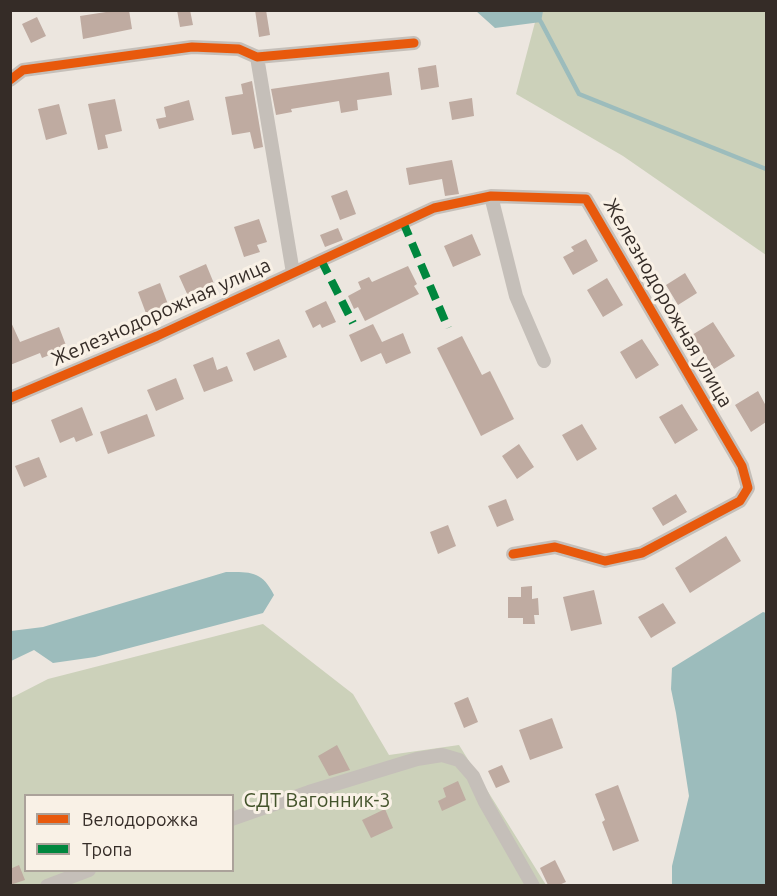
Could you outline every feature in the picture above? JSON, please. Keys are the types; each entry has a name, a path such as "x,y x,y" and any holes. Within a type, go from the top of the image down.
{"street":[{"path":"10,80 23,70 192,47 239,49 256,57 414,43"},
{"path":"256,57 293,273"},
{"path":"490,196 516,296 544,361"},
{"name":"Железнодорожная улица","path":"10,398 158,336 434,208 490,196 586,198 742,466 748,488 740,501 642,553 605,561 555,547 513,554"},
{"path":"234,818 309,792 417,759 442,755 459,760 473,776 485,802 532,885"},
{"path":"47,885 83,872"}],"green space":[{"path":"538,11 766,11 766,255 623,156 516,94"},
{"name":"СДТ Вагонник-3","path":"263,624 353,694 389,755 459,745 546,885 11,886 11,698 48,679"}],"water":[{"path":"476,11 543,11 541,22 495,28"},
{"path":"226,572 255,574 265,581 274,595 263,613 95,657 53,663 34,650 11,661 11,631 43,627"},
{"path":"763,612 766,613 766,885 672,885 672,866 689,796 671,689 672,668"}],"building":[{"path":"129,10 132,29 83,39 80,16"},
{"path":"177,10 190,10 193,25 180,27"},
{"path":"255,10 266,10 270,35 259,37"},
{"path":"37,17 46,36 31,43 22,24"},
{"path":"436,65 439,87 421,90 418,68"},
{"path":"389,72 392,95 357,100 358,110 341,113 339,101 291,109 292,112 276,115 271,89"},
{"path":"252,81 263,147 254,149 250,132 232,135 225,97 243,94 241,84"},
{"path":"472,98 474,116 452,120 449,102"},
{"path":"115,99 122,131 105,135 108,148 98,150 88,104"},
{"path":"189,100 194,120 159,129 156,119 166,117 164,107"},
{"path":"59,104 67,134 46,140 38,109"},
{"path":"452,160 459,194 445,196 442,179 409,185 406,168"},
{"path":"347,190 356,214 340,220 331,196"},
{"path":"259,219 267,242 257,245 260,252 244,257 234,227"},
{"path":"338,228 343,240 325,247 320,235"},
{"path":"472,234 481,255 453,267 444,246"},
{"path":"586,239 598,261 573,275 563,257 574,251 571,247"},
{"path":"206,264 215,286 189,298 179,276"},
{"path":"408,266 419,294 365,321 358,307 354,309 348,296 361,289 358,282 369,277 372,282"},
{"path":"685,273 697,293 678,305 666,285"},
{"path":"607,278 623,305 603,317 587,290"},
{"path":"160,283 169,307 147,316 138,292"},
{"path":"326,301 336,322 322,328 320,324 313,328 305,311"},
{"path":"10,320 20,342 59,327 67,348 42,358 40,353 10,365"},
{"path":"713,322 735,356 714,369 692,335"},
{"path":"373,324 382,342 403,333 411,353 386,364 381,353 361,362 349,335"},
{"path":"462,336 482,375 490,371 514,419 481,436 437,348"},
{"path":"279,339 287,357 254,371 246,353"},
{"path":"642,339 659,365 636,379 620,352"},
{"path":"213,357 217,370 227,366 233,381 204,392 193,365"},
{"path":"176,378 184,399 156,411 147,390"},
{"path":"758,391 766,406 766,422 751,432 735,405"},
{"path":"682,404 698,430 675,444 659,417"},
{"path":"82,407 93,435 76,442 74,437 60,443 51,420"},
{"path":"147,414 155,436 108,454 100,432"},
{"path":"582,424 597,449 577,461 562,435"},
{"path":"519,444 534,467 517,479 502,456"},
{"path":"39,457 47,477 24,487 15,466"},
{"path":"676,494 687,512 663,526 652,508"},
{"path":"506,499 514,520 497,527 488,506"},
{"path":"448,525 456,546 438,554 430,532"},
{"path":"726,536 741,561 690,593 675,568"},
{"path":"532,586 532,599 538,598 539,615 534,615 535,624 523,624 523,618 508,618 508,597 521,597 521,587"},
{"path":"594,590 602,624 571,631 563,597"},
{"path":"663,603 676,623 651,638 638,617"},
{"path":"468,697 478,722 464,728 454,703"},
{"path":"552,718 563,748 530,760 519,730"},
{"path":"337,745 350,770 329,776 318,756"},
{"path":"502,765 510,782 496,788 488,771"},
{"path":"458,781 466,800 442,811 438,801 446,797 443,788"},
{"path":"618,785 639,841 613,851 595,794"},
{"path":"385,809 393,828 371,838 362,820"},
{"path":"555,860 566,882 559,885 548,885 540,868"},
{"path":"19,865 25,880 10,885 10,869"}],"waterway":[{"path":"532,10 541,22 579,94 766,169"}],"marked path":[{"path":"403,222 448,328"},
{"path":"321,260 353,323"}],"cycle path":[{"path":"10,80 23,70 192,47 239,49 257,57 414,43"},
{"path":"10,398 157,336 434,208 491,196 586,199 742,466 748,488 740,501 642,553 605,561 555,547 513,554"}]}
